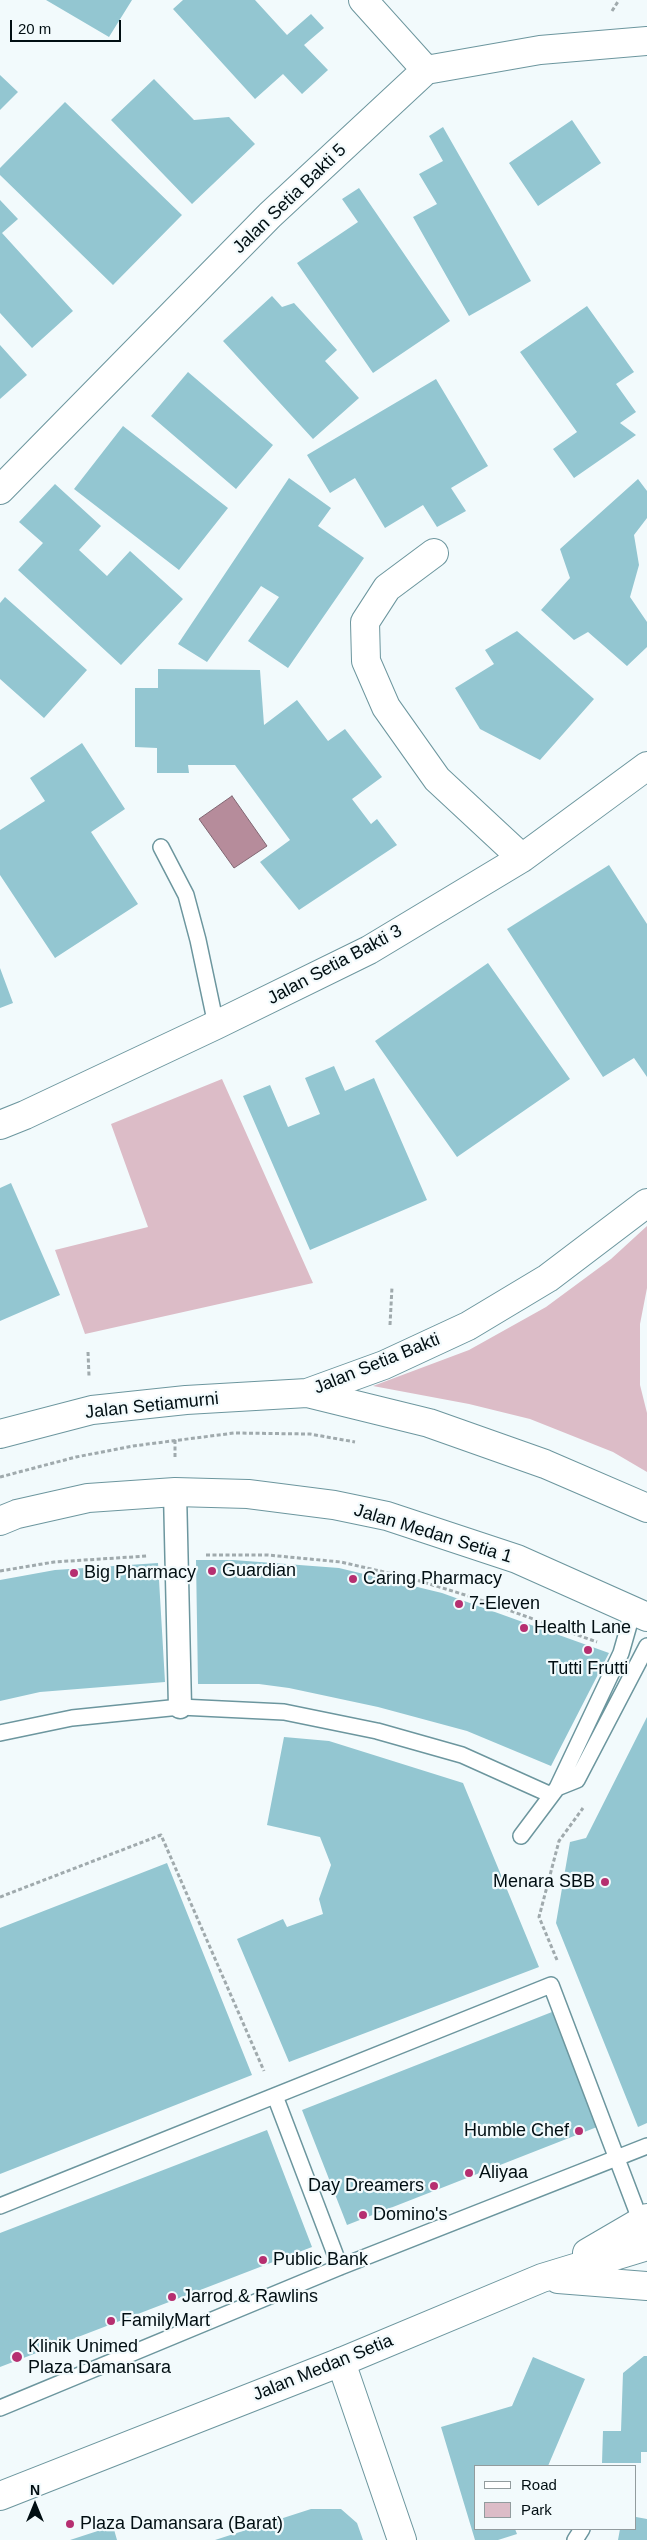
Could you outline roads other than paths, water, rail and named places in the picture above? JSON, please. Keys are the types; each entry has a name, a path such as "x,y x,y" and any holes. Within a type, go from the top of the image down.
{"street":[{"path":"363,0 426,70 540,50 647,41"},
{"name":"Jalan Setia Bakti 5","path":"0,490 270,216 426,70"},
{"path":"434,553 387,588 364,622 366,661 386,707 437,779 522,858"},
{"name":"Jalan Setia Bakti 3","path":"0,1125 216,1025 370,950 522,858 647,766"},
{"name":"Jalan Setia Bakti","path":"307,1393 384,1366 468,1326 548,1278 647,1203"},
{"name":"Jalan Setia Bakti","path":"307,1393 429,1423 545,1464 647,1508"},
{"name":"Jalan Setiamurni","path":"0,1434 92,1410 186,1400 307,1393"},
{"path":"175,1480 175,1556 180,1707"},
{"name":"Jalan Medan Setia 1","path":"0,1520 17,1514 175,1480 248,1494 334,1505 387,1516 517,1559 638,1613"},
{"name":"Jalan Medan Setia","path":"0,2496 341,2362 542,2278 645,2229"},
{"path":"542,2278 647,2286"},
{"path":"341,2362 402,2540"}],"lane":[{"path":"161,848 186,895 198,940 216,1025"},
{"path":"521,1836 554,1791 621,1653 630,1625 638,1613"},
{"path":"0,1733 72,1718 180,1707 284,1712 377,1731 462,1755 554,1791 577,1780 647,1646"},
{"path":"0,2206 551,1985 645,2229"},
{"path":"275,2096 340,2266"},
{"path":"0,2408 340,2266 647,2146"}],"place":[{"name":"Guardian","path":"212,1571"},
{"name":"Big Pharmacy","path":"74,1573"},
{"name":"Caring Pharmacy","path":"353,1579"},
{"name":"7-Eleven","path":"459,1604"},
{"name":"Health Lane","path":"524,1628"},
{"name":"Tutti Frutti","path":"588,1650"},
{"name":"Menara SBB","path":"605,1882"},
{"name":"Humble Chef","path":"579,2131"},
{"name":"Aliyaa","path":"469,2173"},
{"name":"Day Dreamers","path":"434,2186"},
{"name":"Domino's","path":"363,2215"},
{"name":"Public Bank","path":"263,2260"},
{"name":"Jarrod & Rawlins","path":"172,2297"},
{"name":"FamilyMart","path":"111,2321"},
{"name":"Klinik Unimed Plaza Damansara","path":"17,2357"},
{"name":"Plaza Damansara (Barat)","path":"70,2524"}]}
